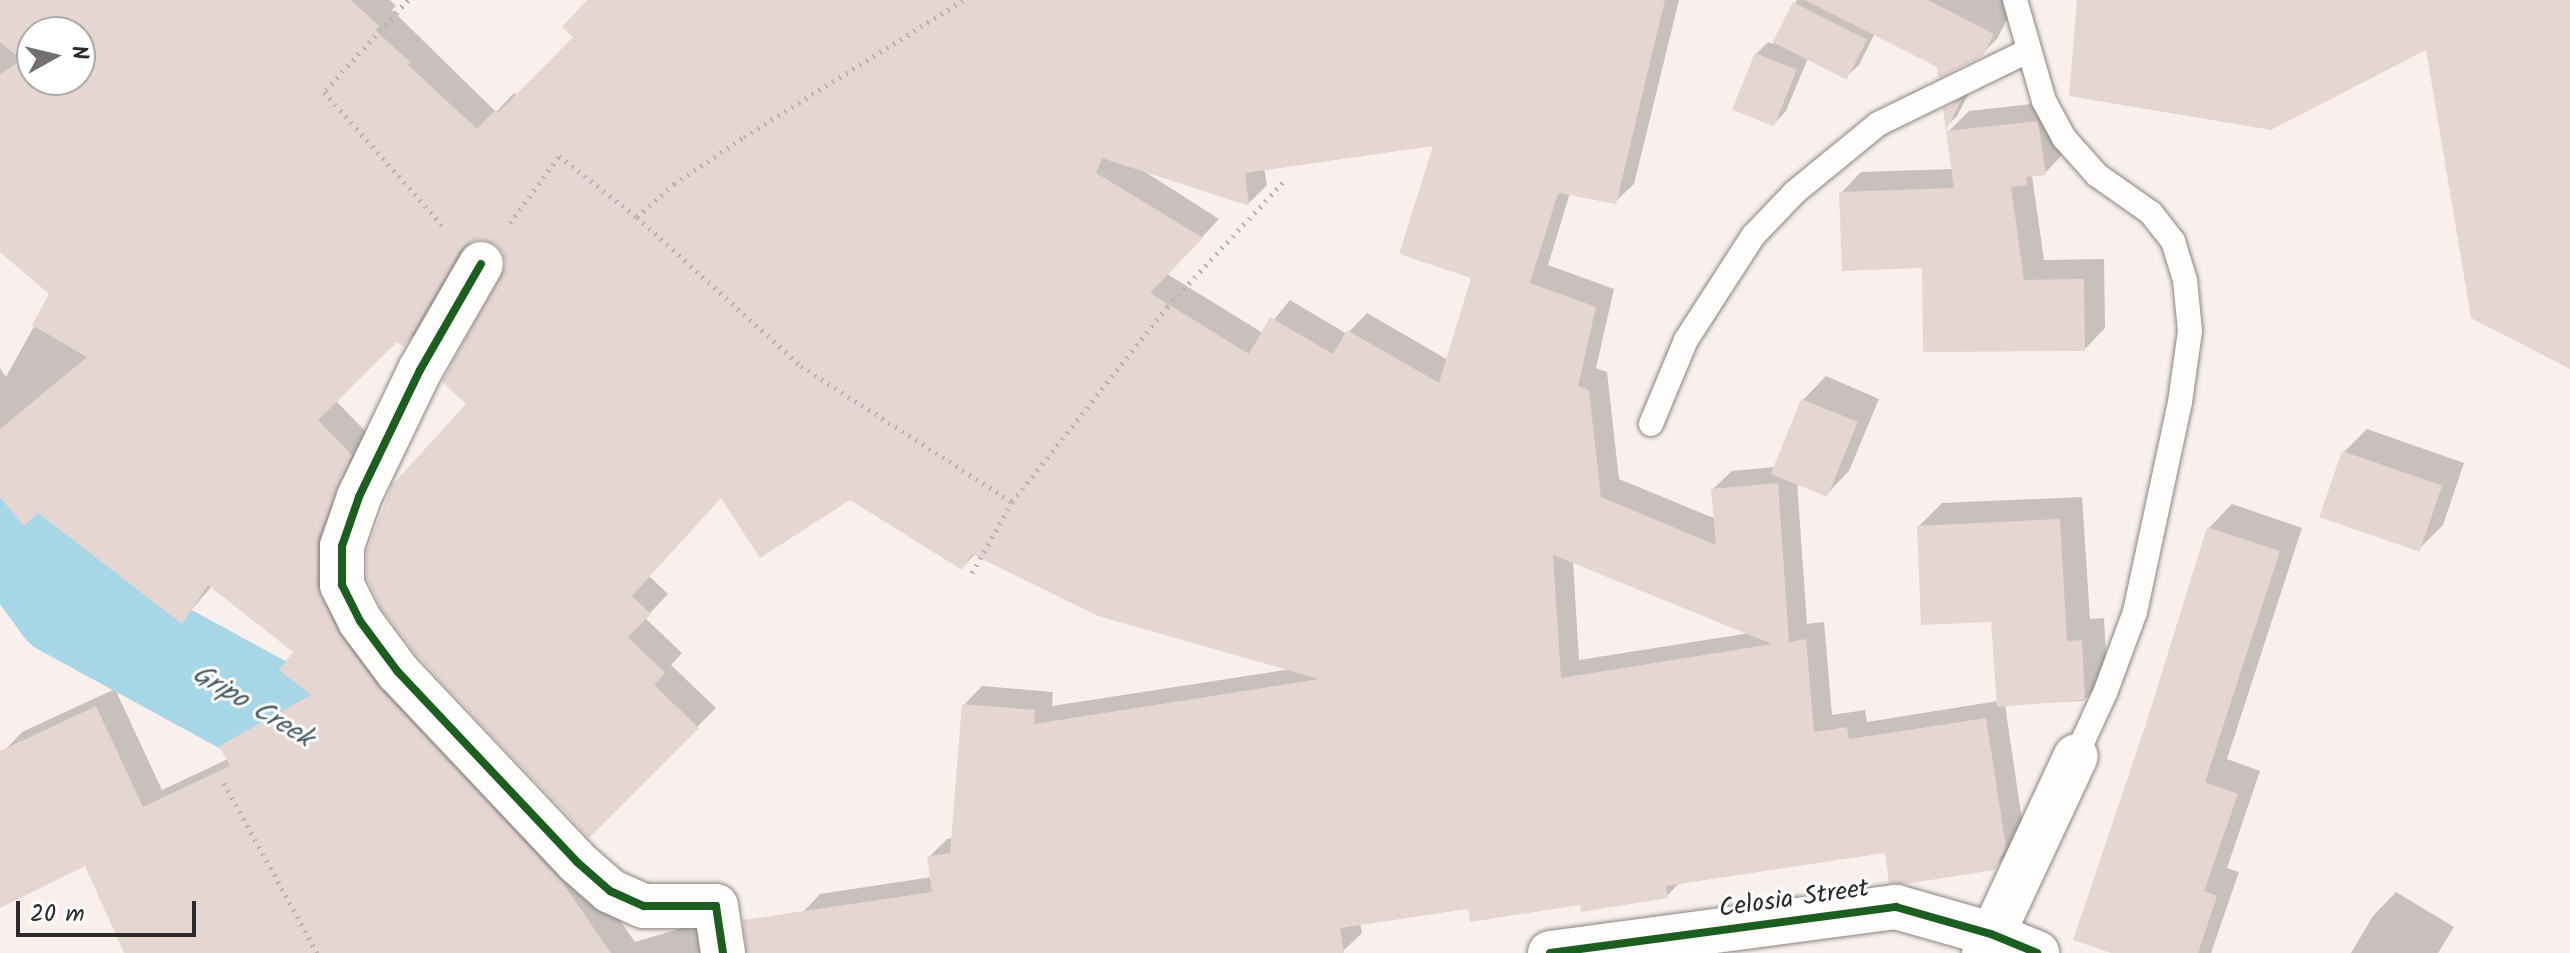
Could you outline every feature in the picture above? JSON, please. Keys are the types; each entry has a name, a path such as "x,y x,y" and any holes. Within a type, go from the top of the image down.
{"street":[{"path":"481,264 420,370 359,497 342,546 342,585 360,621 398,672 577,862 610,891 644,906 716,906 723,953"},
{"path":"1987,943 2076,756"},
{"name":"Celosia Street","path":"1550,953 1896,907 1987,943 2037,953"}],"lane":[{"path":"2015,0 2044,101 2064,138 2097,175 2151,213 2173,241 2185,280 2190,331 2180,402 2135,612 2105,693 2076,756"},
{"path":"1651,424 1686,340 1753,236 1795,192 1878,124 2028,51"}],"path":[{"path":"408,0 324,92 407,189 481,264 559,156 637,217 801,366 1012,502"},
{"path":"637,217 674,184 744,137 945,15 963,0"},
{"path":"972,573 1012,502 1167,307 1283,182"},
{"path":"224,783 317,953"}],"building":[{"path":"0,0 351,0 379,26 375,30 410,62 408,65 477,129 495,110 498,113 573,37 562,27 587,0 1665,0 1616,204 1558,193 1530,283 1596,307 1578,386 1589,390 1601,497 1716,545 1711,489 1778,483 1789,642 1806,639 1814,732 1847,727 1849,739 1986,718 2006,847 1995,870 1905,884 1889,883 1885,853 1666,886 1668,898 1581,912 1580,905 1470,922 1468,909 1340,928 1344,953 747,953 743,920 932,892 927,857 950,853 962,704 1035,710 1034,724 1319,679 1098,616 972,554 962,570 850,500 760,558 721,498 632,596 651,614 628,637 665,673 654,685 699,728 589,838 417,656 381,608 367,579 367,550 392,485 466,404 442,382 506,265 503,252 494,243 480,239 468,243 459,252 404,348 397,342 318,420 352,455 318,538 317,586 338,632 378,687 562,882 611,953 124,953 85,866 0,908 0,751 96,706 143,807 230,766 219,746 311,695 279,670 293,652 208,585 182,624 38,513 24,526 0,497 0,429 87,357 32,325 49,294 0,252 0,74 16,64 16,96 96,96 96,16 16,16 16,55 0,42","holes":["1433,146 1399,254 1471,278 1439,383 1347,330 1333,354 1270,317 1249,354 1150,293 1203,238 1096,173 1102,158 1249,206 1245,173","1553,555 1772,644 1561,678"]},
{"path":"1805,0 1928,0 1994,34 1983,56 1938,78 1937,67"},
{"path":"2077,0 2570,0 2570,369 2471,318 2426,50 2271,130 2069,96"},
{"path":"1793,2 1867,40 1847,80 1773,42"},
{"path":"1755,53 1797,70 1774,126 1732,110"},
{"path":"1961,100 1946,131 1943,109"},
{"path":"2038,121 2046,175 2026,177 2027,185 2011,187 2024,280 2084,279 2085,351 1923,352 1922,268 1842,271 1839,192 1954,188 1946,131"},
{"path":"1801,399 1858,422 1827,497 1771,474"},
{"path":"2342,451 2442,486 2419,552 2319,517"},
{"path":"2060,519 2067,641 2082,640 2085,700 1997,707 1991,622 1921,625 1917,526"},
{"path":"2207,527 2280,551 2205,782 2238,794 2204,891 2217,896 2198,953 2111,953 2073,940 2146,724"}],"waterway":[{"name":"Gripo Creek","path":"0,513 66,603 315,739 455,953"}],"cycle path":[{"path":"481,264 420,370 359,497 342,546 342,585 360,621 398,672 577,862 610,891 644,906 716,906 723,953"},
{"path":"1550,953 1896,907 1991,934 2037,953"}]}
